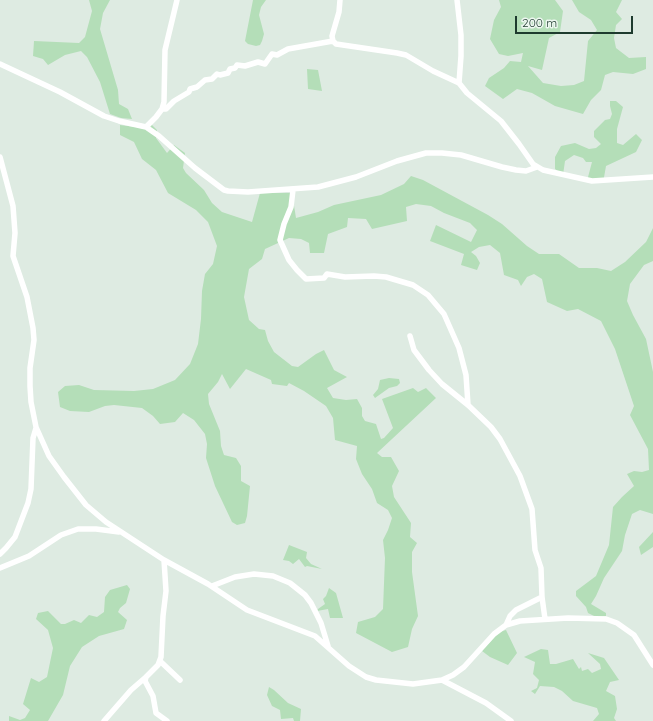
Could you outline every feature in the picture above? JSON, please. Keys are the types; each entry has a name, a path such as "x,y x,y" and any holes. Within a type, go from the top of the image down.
{"street":[{"path":"146,127 162,109 165,94 164,61 177,0"},
{"path":"333,41 332,36 339,12 340,0"},
{"path":"457,0 461,34 459,83"},
{"path":"162,109 166,109 174,101 189,92 190,89 205,80 212,79 217,74 220,75 228,73 230,69 235,68 237,65 246,66 258,62 265,64 272,54 277,55 288,50 333,41 336,44 397,53 406,56 459,83 467,93 501,121 533,164 537,167 551,172 592,181 653,177"},
{"path":"0,64 60,92 104,116 146,127 224,190 248,192 293,190 318,187 426,153 461,155 516,170 526,171 537,167"},
{"path":"0,157 1,166 13,206 15,233 13,256 27,297 33,328 34,340 30,368 30,386 31,402 36,427 49,456 76,493 95,514 121,533 164,560 212,586 247,610 310,634 319,639 349,666 372,679 384,682 408,684 442,680 453,675 464,667 494,634 506,625 520,621 545,619 606,619 617,623 634,635 653,665"},
{"path":"293,190 291,207 284,224 280,240 289,260 297,270 306,279 324,278 327,274 345,277 386,277 413,285 428,295 444,314 459,348 466,380 468,405"},
{"path":"410,336 414,350 429,370 442,384 468,405 491,427 500,439 520,476 532,509 535,550 541,568 542,597 545,619"},
{"path":"0,554 15,537 28,503 31,489 33,438 36,427"},
{"path":"0,568 29,556 62,535 78,529 96,529 121,533"},
{"path":"104,721 116,706 160,661 166,591 164,560"},
{"path":"212,586 235,576 254,574 273,576 290,583 311,602 329,648"},
{"path":"506,625 513,612 542,597"},
{"path":"160,661 180,680"},
{"path":"146,677 145,681 153,696 156,713 167,721"},
{"path":"442,680 486,703 511,721"}],"green space":[{"path":"89,0 110,0 103,13 100,29 118,90 119,104 128,109 132,119 121,118 110,114 100,82 87,57 81,51 65,55 48,65 43,59 33,56 34,41 79,43 85,37 92,11"},
{"path":"253,0 266,0 261,7 259,15 264,34 260,45 256,46 248,44 245,41"},
{"path":"499,0 555,0 563,11 560,32 549,38 542,70 528,66 543,83 561,86 574,85 584,81 588,41 597,30 591,20 579,12 572,0 622,0 616,12 622,19 616,25 614,38 616,48 629,58 646,57 646,69 633,74 613,72 605,75 601,90 591,100 583,114 555,106 532,93 517,89 503,99 485,86 489,78 504,68 510,61 521,62 523,53 508,56 499,54 490,39 494,20 501,7"},
{"path":"307,69 318,70 322,91 308,89"},
{"path":"610,101 616,101 623,107 617,129 617,143 623,145 636,134 642,140 636,152 606,166 603,183 587,181 592,162 586,162 583,158 574,155 565,161 563,175 555,169 555,157 561,146 575,143 589,149 596,148 601,144 594,137 594,131 605,120 610,119 612,114"},
{"path":"120,125 143,128 152,125 157,130 156,138 167,153 174,145 185,153 183,168 186,173 204,190 212,203 222,212 252,222 260,193 292,193 296,218 318,212 334,205 381,195 404,184 411,176 423,180 488,215 502,224 527,246 539,254 559,254 579,268 597,268 611,271 625,262 646,242 653,228 653,261 644,265 630,284 627,301 646,339 653,372 653,514 640,510 632,514 625,535 622,551 604,578 591,604 606,613 606,616 596,617 588,613 586,607 576,596 576,591 596,576 609,545 613,507 634,486 627,474 634,471 642,472 649,470 648,449 630,415 634,406 615,349 601,321 578,309 567,311 547,302 542,279 534,274 527,277 521,286 518,280 504,275 500,253 490,245 479,247 471,252 476,256 480,263 477,270 461,265 464,254 430,241 436,225 471,242 477,230 470,223 444,213 431,206 416,204 406,207 407,221 372,229 366,219 348,218 347,227 328,234 324,253 310,253 309,243 301,239 289,238 265,249 262,259 249,269 244,297 249,320 259,329 265,330 268,341 274,352 292,366 298,367 324,350 334,370 347,377 327,388 333,398 346,400 357,399 362,408 362,416 365,421 376,424 381,439 384,438 393,428 382,399 413,388 418,392 426,388 436,398 377,453 382,457 391,457 399,471 392,486 394,497 411,523 410,537 417,543 412,552 412,572 418,616 412,629 408,647 392,652 356,633 358,622 375,617 383,609 385,558 383,540 392,518 388,510 377,503 372,489 362,474 356,459 357,446 335,440 333,418 326,406 289,383 287,386 272,384 271,380 246,369 230,389 222,374 218,382 208,394 209,404 220,431 221,446 224,455 236,458 241,466 241,481 250,486 245,523 237,525 232,522 215,486 206,458 207,444 205,434 194,420 183,413 175,422 160,424 153,416 142,408 114,405 105,406 89,412 70,411 60,407 58,392 65,386 79,385 94,390 134,391 153,389 175,380 190,364 198,344 202,291 205,274 213,264 217,246 208,222 196,210 168,193 156,170 142,159 134,142 120,135"},
{"path":"389,378 399,379 400,383 397,386 389,388 375,398 373,395 378,389 380,380"},
{"path":"653,532 653,547 641,555 639,547"},
{"path":"289,545 307,552 306,558 311,564 322,569 307,566 305,567 299,559 293,564 289,561 283,560"},
{"path":"127,585 130,589 126,603 118,612 127,620 124,629 99,636 82,647 70,666 63,695 48,721 9,721 9,716 20,720 25,718 30,710 23,704 31,678 39,682 47,677 53,648 48,630 36,619 38,613 48,611 61,624 74,620 81,623 89,615 97,617 104,612 105,597 110,590"},
{"path":"329,588 336,593 343,618 330,618 328,609 317,611 325,604 323,599"},
{"path":"506,630 517,653 508,665 490,657 482,651 499,632"},
{"path":"541,649 548,650 550,664 556,664 573,659 579,669 581,667 582,671 588,669 592,673 601,669 600,664 588,653 604,658 619,680 610,682 606,691 615,696 617,709 614,718 616,721 593,721 599,714 597,708 573,701 562,691 554,687 540,686 535,694 531,691 537,688 539,680 533,674 535,662 524,657"},
{"path":"269,687 288,703 301,709 300,721 294,721 293,718 281,719 280,710 272,706 267,695"}]}
